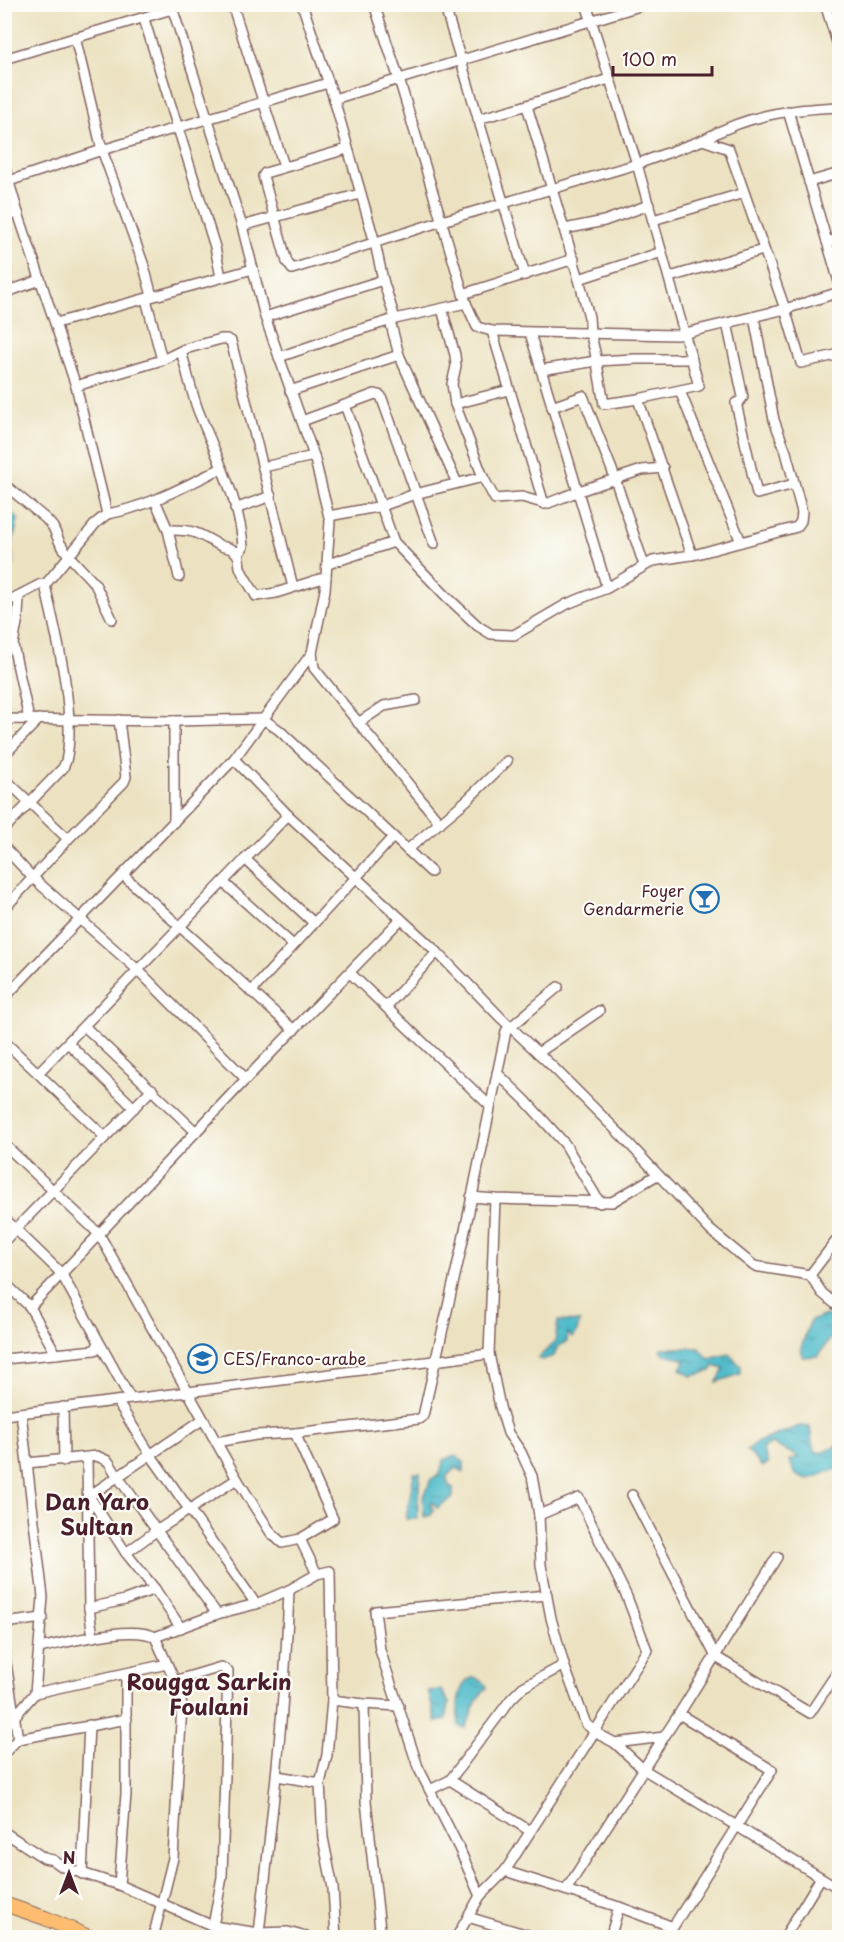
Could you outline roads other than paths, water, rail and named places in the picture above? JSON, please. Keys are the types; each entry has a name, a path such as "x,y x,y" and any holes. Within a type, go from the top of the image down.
{"highway":[{"path":"4,1904 45,1918 91,1938"}],"street":[{"path":"232,4 284,166"},
{"path":"302,4 334,99 375,243 399,355 457,483"},
{"path":"374,4 465,298 477,327 492,332 686,334 785,309 840,292"},
{"path":"458,4 444,6 525,275"},
{"path":"526,106 574,259 589,317 604,404 699,386 637,164 586,4"},
{"path":"334,99 645,4"},
{"path":"825,4 840,52"},
{"path":"4,59 144,19 172,7 242,226 266,317 314,456 329,516 328,564 312,653 314,668 440,823"},
{"path":"144,19 215,247 221,276"},
{"path":"75,37 102,150 143,263 162,360"},
{"path":"478,119 609,79"},
{"path":"9,181 102,150 328,83"},
{"path":"347,149 284,166 265,173 263,176 287,262 292,269 442,221 637,164 702,140 726,126 754,117 788,111 840,107"},
{"path":"788,111 840,285"},
{"path":"702,140 729,149 785,309 801,363 840,354"},
{"path":"4,165 76,386 107,514"},
{"path":"809,182 840,173"},
{"path":"653,220 744,193"},
{"path":"242,226 360,194"},
{"path":"565,229 604,221 649,205"},
{"path":"4,216 18,213"},
{"path":"827,242 840,238"},
{"path":"670,277 763,250"},
{"path":"579,279 663,252"},
{"path":"279,357 392,320 442,309 525,275 574,259"},
{"path":"56,323 253,269"},
{"path":"4,293 40,280"},
{"path":"266,317 383,280"},
{"path":"442,309 455,355 456,366 452,384 456,404 483,477 495,499 522,497 544,504 642,470 663,468"},
{"path":"345,405 394,542 458,608 486,631 498,635 514,635 567,604 607,588 644,565 661,559 692,555 797,527 801,521 802,512 786,452 774,420 754,317"},
{"path":"727,323 743,397 740,402 736,403 757,494 794,484"},
{"path":"492,332 544,504"},
{"path":"530,333 607,588"},
{"path":"76,386 221,339 231,341 293,587"},
{"path":"181,351 197,407 222,468 241,525 243,547 238,554"},
{"path":"290,391 399,355"},
{"path":"541,370 596,361 635,358 692,359"},
{"path":"456,404 509,390"},
{"path":"680,391 741,542"},
{"path":"302,421 375,394 381,396 434,544"},
{"path":"552,407 583,396 615,479 644,565"},
{"path":"638,399 692,555"},
{"path":"263,467 314,456"},
{"path":"45,585 96,523 107,514 130,510 155,500 222,468"},
{"path":"329,516 382,506 415,494 483,477"},
{"path":"4,484 53,527 69,556 95,584 112,619"},
{"path":"235,509 271,496"},
{"path":"155,500 168,530 179,577"},
{"path":"168,530 185,529 198,533 223,547 229,547 238,554 240,567 256,596 276,593 326,577"},
{"path":"328,564 394,542"},
{"path":"4,603 41,584 45,585"},
{"path":"4,829 63,768 66,762 69,720 57,638 45,585"},
{"path":"19,596 13,645 34,719"},
{"path":"4,998 234,759 312,653"},
{"path":"358,723 384,706 416,700"},
{"path":"4,719 174,721 263,719 279,730 431,872"},
{"path":"4,754 34,719"},
{"path":"4,909 124,782 126,777 119,720"},
{"path":"174,721 174,822"},
{"path":"234,759 288,815 437,952 621,1135 710,1230 754,1266 810,1275 822,1293 840,1308"},
{"path":"407,850 507,762"},
{"path":"4,778 68,839"},
{"path":"38,1073 288,815"},
{"path":"251,992 393,837"},
{"path":"4,847 33,878 138,970 246,1079"},
{"path":"245,859 314,923"},
{"path":"123,875 294,1030"},
{"path":"223,882 293,945"},
{"path":"30,1307 401,919"},
{"path":"386,1007 437,952"},
{"path":"350,973 489,1105"},
{"path":"216,1442 256,1435 295,1433 419,1419 423,1416 506,1031 558,987"},
{"path":"537,1053 599,1011"},
{"path":"84,1026 196,1132"},
{"path":"4,1041 105,1137"},
{"path":"68,1043 134,1108"},
{"path":"496,1073 566,1144 600,1203"},
{"path":"4,1241 152,1089"},
{"path":"4,1143 99,1234 237,1479 271,1533 284,1543 300,1539 333,1519 295,1433"},
{"path":"471,1197 612,1202 657,1175"},
{"path":"495,1199 489,1354 508,1434 532,1476 539,1515 541,1565 564,1665 586,1724 615,1743 643,1769 820,1879 840,1889"},
{"path":"4,1218 61,1274 130,1398"},
{"path":"810,1275 840,1236"},
{"path":"4,1282 30,1307 56,1354"},
{"path":"4,1359 94,1350 99,1343"},
{"path":"4,1415 489,1354"},
{"path":"117,1401 150,1454 256,1604"},
{"path":"63,1407 64,1461"},
{"path":"21,1413 44,1596 35,1694"},
{"path":"88,1496 202,1420"},
{"path":"27,1464 97,1456 108,1461 217,1614"},
{"path":"87,1458 89,1608 93,1637"},
{"path":"126,1553 237,1479"},
{"path":"632,1495 716,1657 810,1713 840,1668"},
{"path":"88,1496 181,1628"},
{"path":"456,1938 480,1896 505,1871 647,1650 627,1596 579,1498 539,1515"},
{"path":"300,1539 316,1574"},
{"path":"566,1890 716,1657 777,1557"},
{"path":"39,1648 93,1637 141,1633 155,1637 217,1614 256,1604 289,1590 316,1574 330,1571 332,1700 327,1755 320,1783 323,1838 333,1888 336,1938"},
{"path":"89,1608 125,1600 154,1589"},
{"path":"261,1936 277,1776 289,1590"},
{"path":"480,1896 471,1873 418,1767 380,1650 375,1611 548,1595"},
{"path":"4,1623 43,1618"},
{"path":"153,1938 173,1858 182,1706 178,1688 155,1637"},
{"path":"4,1651 18,1739"},
{"path":"15,1716 35,1694 167,1664"},
{"path":"430,1790 450,1780 523,1687 564,1665"},
{"path":"174,1681 221,1667 228,1671 222,1877 213,1926"},
{"path":"119,1885 126,1794 126,1674"},
{"path":"332,1700 399,1706"},
{"path":"364,1704 366,1801 381,1938"},
{"path":"505,1871 619,1907 673,1927 772,1770 679,1714"},
{"path":"4,1753 18,1739 127,1719"},
{"path":"82,1874 89,1725"},
{"path":"615,1743 664,1737"},
{"path":"277,1776 320,1783"},
{"path":"450,1780 530,1832"},
{"path":"4,1832 44,1858 82,1874 119,1885 213,1926 261,1936 288,1932 310,1938"},
{"path":"784,1938 820,1879"},
{"path":"610,1938 619,1907"},
{"path":"468,1917 538,1938"}],"water":[{"path":"4,504 18,519 11,549 14,564 5,569"},
{"path":"826,1315 839,1320 833,1335 818,1356 802,1357 801,1348 810,1321"},
{"path":"558,1321 580,1322 576,1334 572,1338 568,1333 567,1342 558,1346 554,1356 542,1360 538,1358 555,1342"},
{"path":"661,1348 699,1348 709,1359 729,1354 741,1366 740,1374 717,1382 724,1369 714,1366 711,1371 691,1376 680,1369 686,1360 663,1354"},
{"path":"800,1426 810,1427 816,1453 832,1449 839,1442 839,1468 807,1480 796,1475 789,1460 799,1457 773,1444 762,1448 768,1464 762,1467 747,1450 758,1442"},
{"path":"456,1456 464,1462 464,1472 456,1468 447,1476 448,1485 453,1488 453,1497 437,1508 432,1502 430,1503 434,1511 431,1515 424,1517 423,1499 431,1479 438,1476 445,1459"},
{"path":"414,1473 420,1473 417,1519 406,1519"},
{"path":"475,1677 487,1688 476,1702 465,1728 459,1726 459,1697 468,1680"},
{"path":"441,1690 449,1703 446,1720 436,1722 428,1691"}],"place":[{"name":"Foyer Gendarmerie","path":"705,899"},
{"name":"CES/Franco-arabe","path":"202,1358"}],"district":[{"name":"Dan Yaro Sultan","path":"97,1512"},
{"name":"Rougga Sarkin Foulani","path":"209,1692"}]}
